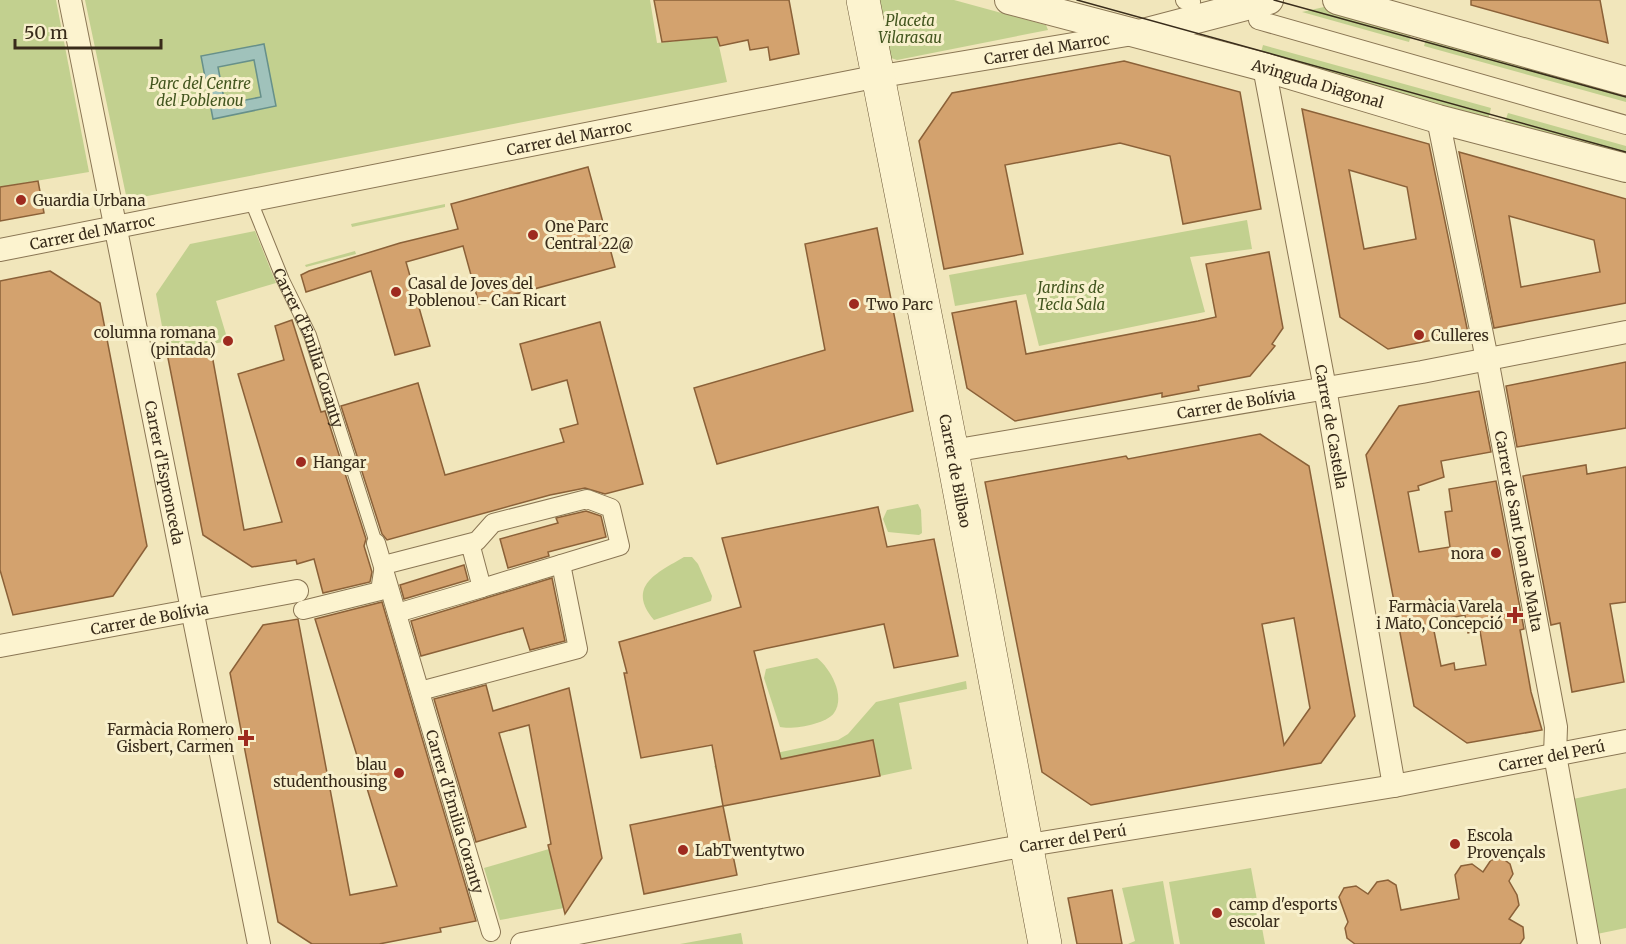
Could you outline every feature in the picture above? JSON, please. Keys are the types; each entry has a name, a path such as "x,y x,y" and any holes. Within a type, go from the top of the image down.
{"main road":[{"name":"Carrer de Bilbao","path":"863,0 952,451 1024,846 1045,944"}],"street":[{"name":"Carrer d'Espronceda","path":"70,0 260,944"},
{"name":"Avinguda Diagonal","path":"1009,0 1141,33 1438,119 1626,168"},
{"path":"1337,0 1402,10 1626,81"},
{"path":"1141,33 1256,6 1626,125"},
{"name":"Carrer del Marroc","path":"0,250 877,77 1141,33"},
{"name":"Carrer de Castella","path":"1264,67 1325,388 1394,786"},
{"name":"Carrer de Sant Joan de Malta","path":"1438,119 1487,359 1556,727 1555,755 1589,944"},
{"name":"Carrer de Bolívia","path":"952,451 1325,388 1626,332"},
{"path":"300,601 380,591 384,565 477,541 493,523 587,499 611,508 620,546 397,613"},
{"name":"Carrer d'Emilia Coranty","path":"376,543 491,932"},
{"path":"470,543 482,588"},
{"path":"420,692 578,649 561,564"},
{"name":"Carrer de Bolívia","path":"0,646 192,612 300,601"},
{"name":"Carrer del Perú","path":"522,944 1024,846 1394,786 1626,741"}],"lane":[{"name":"Carrer d'Emilia Coranty","path":"251,201 283,280 310,335 376,543"}],"green space":[{"path":"0,0 56,0 89,172 0,187"},
{"name":"Parc del Centre del Poblenou","path":"85,0 650,0 657,43 717,37 727,82 127,200"},
{"name":"Placeta Vilarasau","path":"873,0 954,0 1046,25 1048,30 897,60 891,58"},
{"path":"1324,7 1412,32 1409,42 1302,12"},
{"path":"1427,36 1626,91 1626,102 1424,46"},
{"path":"1263,45 1491,108 1488,120 1260,56"},
{"path":"1508,113 1626,146 1626,158 1504,124"},
{"path":"445,204 445,207 352,227 351,224"},
{"name":"Jardins de Tecla Sala","path":"1247,220 1252,249 1190,257 1205,312 1039,346 1026,294 955,306 949,275"},
{"path":"255,231 276,283 216,301 228,341 167,353 156,294 190,244"},
{"path":"355,251 356,254 306,267 305,265"},
{"path":"918,504 921,510 922,533 919,535 888,532 883,519 887,510"},
{"path":"684,557 692,557 698,564 712,596 711,601 654,620 646,608 643,598 644,589 655,575"},
{"path":"817,658 827,668 835,683 838,699 834,713 824,720 809,725 793,728 780,727 764,678 766,669"},
{"path":"966,681 967,689 899,703 912,769 880,776 873,741 717,771 714,766 838,740 848,734 876,702"},
{"path":"1626,788 1626,928 1597,934 1573,799"},
{"path":"549,849 564,908 500,920 484,868"},
{"name":"camp d'esports escolar","path":"1251,868 1265,944 1180,944 1169,882"},
{"path":"1163,881 1174,944 1128,944 1135,941 1122,888"},
{"path":"741,933 743,944 680,944"}],"water":[{"path":"264,44 276,106 213,119 201,56","holes":["254,60 261,97 225,104 218,67"]}],"building":[{"path":"654,0 789,0 799,54 770,60 768,47 750,50 748,40 720,46 717,37 662,42"},
{"path":"1471,0 1600,0 1608,43 1471,5"},
{"path":"1124,61 1240,92 1261,209 1183,224 1170,156 1120,143 1005,165 1023,254 944,269 919,141 952,93"},
{"path":"1302,109 1429,144 1468,333 1388,349 1340,317","holes":["1349,170 1407,187 1416,239 1364,249"]},
{"path":"1459,152 1626,199 1626,303 1494,328","holes":["1509,216 1594,240 1600,272 1521,287"]},
{"name":"One Parc Central 22@","path":"588,167 615,267 479,304 463,246 406,262 430,346 395,355 371,271 306,292 301,275 309,271 400,243 458,229 451,204"},
{"name":"Guardia Urbana","path":"38,181 44,213 0,221 0,187"},
{"name":"Two Parc","path":"877,228 913,411 717,464 694,388 825,350 805,244"},
{"path":"1269,252 1283,328 1272,344 1275,346 1250,376 1198,386 1199,390 1162,397 1162,393 1015,421 967,388 952,313 1016,301 1026,354 1198,321 1216,317 1206,264"},
{"path":"50,271 100,303 147,546 113,596 13,615 0,570 0,281"},
{"path":"292,320 321,412 325,411 366,539 364,546 372,572 370,582 323,593 314,559 297,564 296,560 252,567 203,535 167,353 210,344 244,530 282,522 238,374 284,360 275,326"},
{"path":"600,322 643,484 605,494 585,488 550,495 387,540 382,534 341,406 418,383 445,475 564,442 560,429 578,424 567,380 532,390 520,344"},
{"path":"1626,362 1626,428 1517,447 1506,386"},
{"path":"1479,391 1491,452 1441,461 1444,477 1418,486 1419,490 1408,492 1419,552 1450,547 1445,512 1452,511 1449,489 1496,481 1524,629 1520,630 1531,692 1542,730 1467,743 1414,706 1366,455 1399,406","holes":["1465,615 1468,633 1480,631 1486,665 1455,670 1454,663 1441,666 1432,621"]},
{"path":"1260,434 1309,466 1355,716 1321,763 1091,805 1042,772 985,482 1126,456 1128,459","holes":["1294,618 1310,708 1284,745 1262,624"]},
{"path":"1586,465 1587,474 1626,467 1626,602 1610,604 1624,682 1572,692 1560,623 1551,625 1523,476"},
{"path":"878,507 887,547 934,539 958,656 894,668 884,624 754,651 781,759 873,740 880,776 723,806 712,745 641,758 624,673 627,673 619,642 741,607 722,538"},
{"path":"586,511 601,516 606,537 548,552 549,556 508,568 500,539 558,523 556,518"},
{"path":"464,565 468,580 404,599 400,585"},
{"path":"552,578 565,641 530,650 523,628 421,656 411,621"},
{"path":"382,602 476,921 440,928 441,932 379,944 312,944 278,922 230,673 263,625 298,619 350,895 397,886 315,619"},
{"path":"486,685 493,711 569,688 602,858 565,914 548,845 551,844 529,725 499,733 526,827 476,842 434,699"},
{"name":"LabTwentytwo","path":"723,806 737,875 644,894 630,825"},
{"path":"1502,858 1510,864 1513,874 1509,881 1517,895 1519,905 1509,919 1523,927 1524,938 1520,944 1355,944 1347,938 1345,928 1348,922 1339,897 1344,888 1356,886 1368,894 1377,882 1388,880 1396,885 1401,910 1459,899 1455,875 1461,866 1472,864 1483,872 1491,860"},
{"path":"1112,890 1122,944 1077,944 1068,898"}],"tram line":[{"path":"1077,0 1626,152"},
{"path":"1274,0 1626,97"}],"place":[{"name":"Guardia Urbana","path":"21,200"},
{"name":"One Parc Central 22@","path":"533,235"},
{"name":"Casal de Joves del Poblenou - Can Ricart","path":"396,292"},
{"name":"Two Parc","path":"854,304"},
{"name":"Culleres","path":"1419,335"},
{"name":"columna romana (pintada)","path":"228,341"},
{"name":"Hangar","path":"301,462"},
{"name":"nora","path":"1496,553"},
{"name":"Farmàcia Varela i Mato, Concepció","path":"1515,615"},
{"name":"Farmàcia Romero Gisbert, Carmen","path":"246,738"},
{"name":"blau studenthousing","path":"399,773"},
{"name":"Escola Provençals","path":"1455,844"},
{"name":"LabTwentytwo","path":"683,850"},
{"name":"camp d'esports escolar","path":"1217,913"}]}
